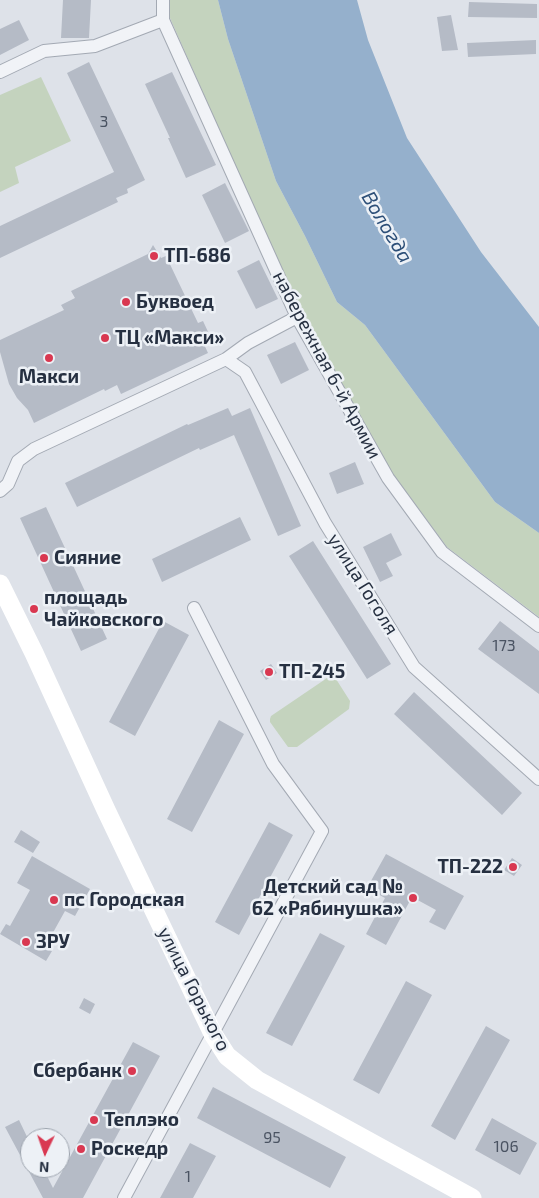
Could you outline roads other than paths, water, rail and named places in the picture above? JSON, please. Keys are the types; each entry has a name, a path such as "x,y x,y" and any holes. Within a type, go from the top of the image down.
{"street":[{"name":"набережная 6-й Армии","path":"163,0 164,20 298,317 388,478 442,552 539,626"},
{"path":"0,72 44,52 95,46 164,20"},
{"path":"4,487 18,461 34,449 226,359 248,343 298,317"},
{"name":"улица Гоголя","path":"226,359 246,372 325,523 414,667 539,779"},
{"name":"улица Горького","path":"0,584 34,652 106,810 213,1034 227,1056 258,1080 472,1198"},
{"path":"124,1198 322,831 273,764 194,608"}],"water":[{"name":"Вологда","path":"218,0 357,0 368,40 407,138 481,252 539,327 539,533 495,502 365,325 337,302 276,181 228,39"}],"place":[{"name":"ТП-686","path":"154,256"},
{"name":"Буквоед","path":"126,302"},
{"name":"ТЦ «Макси»","path":"105,338"},
{"name":"Макси","path":"49,358"},
{"name":"Сияние","path":"44,558"},
{"name":"площадь Чайковского","path":"34,609"},
{"name":"ТП-245","path":"269,672"},
{"name":"ТП-222","path":"513,867"},
{"name":"Детский сад № 62 «Рябинушка»","path":"413,898"},
{"name":"пс Городская","path":"54,900"},
{"name":"ЗРУ","path":"26,942"},
{"name":"Сбербанк","path":"132,1071"},
{"name":"Теплэко","path":"94,1120"},
{"name":"Роскедр","path":"81,1149"}]}
